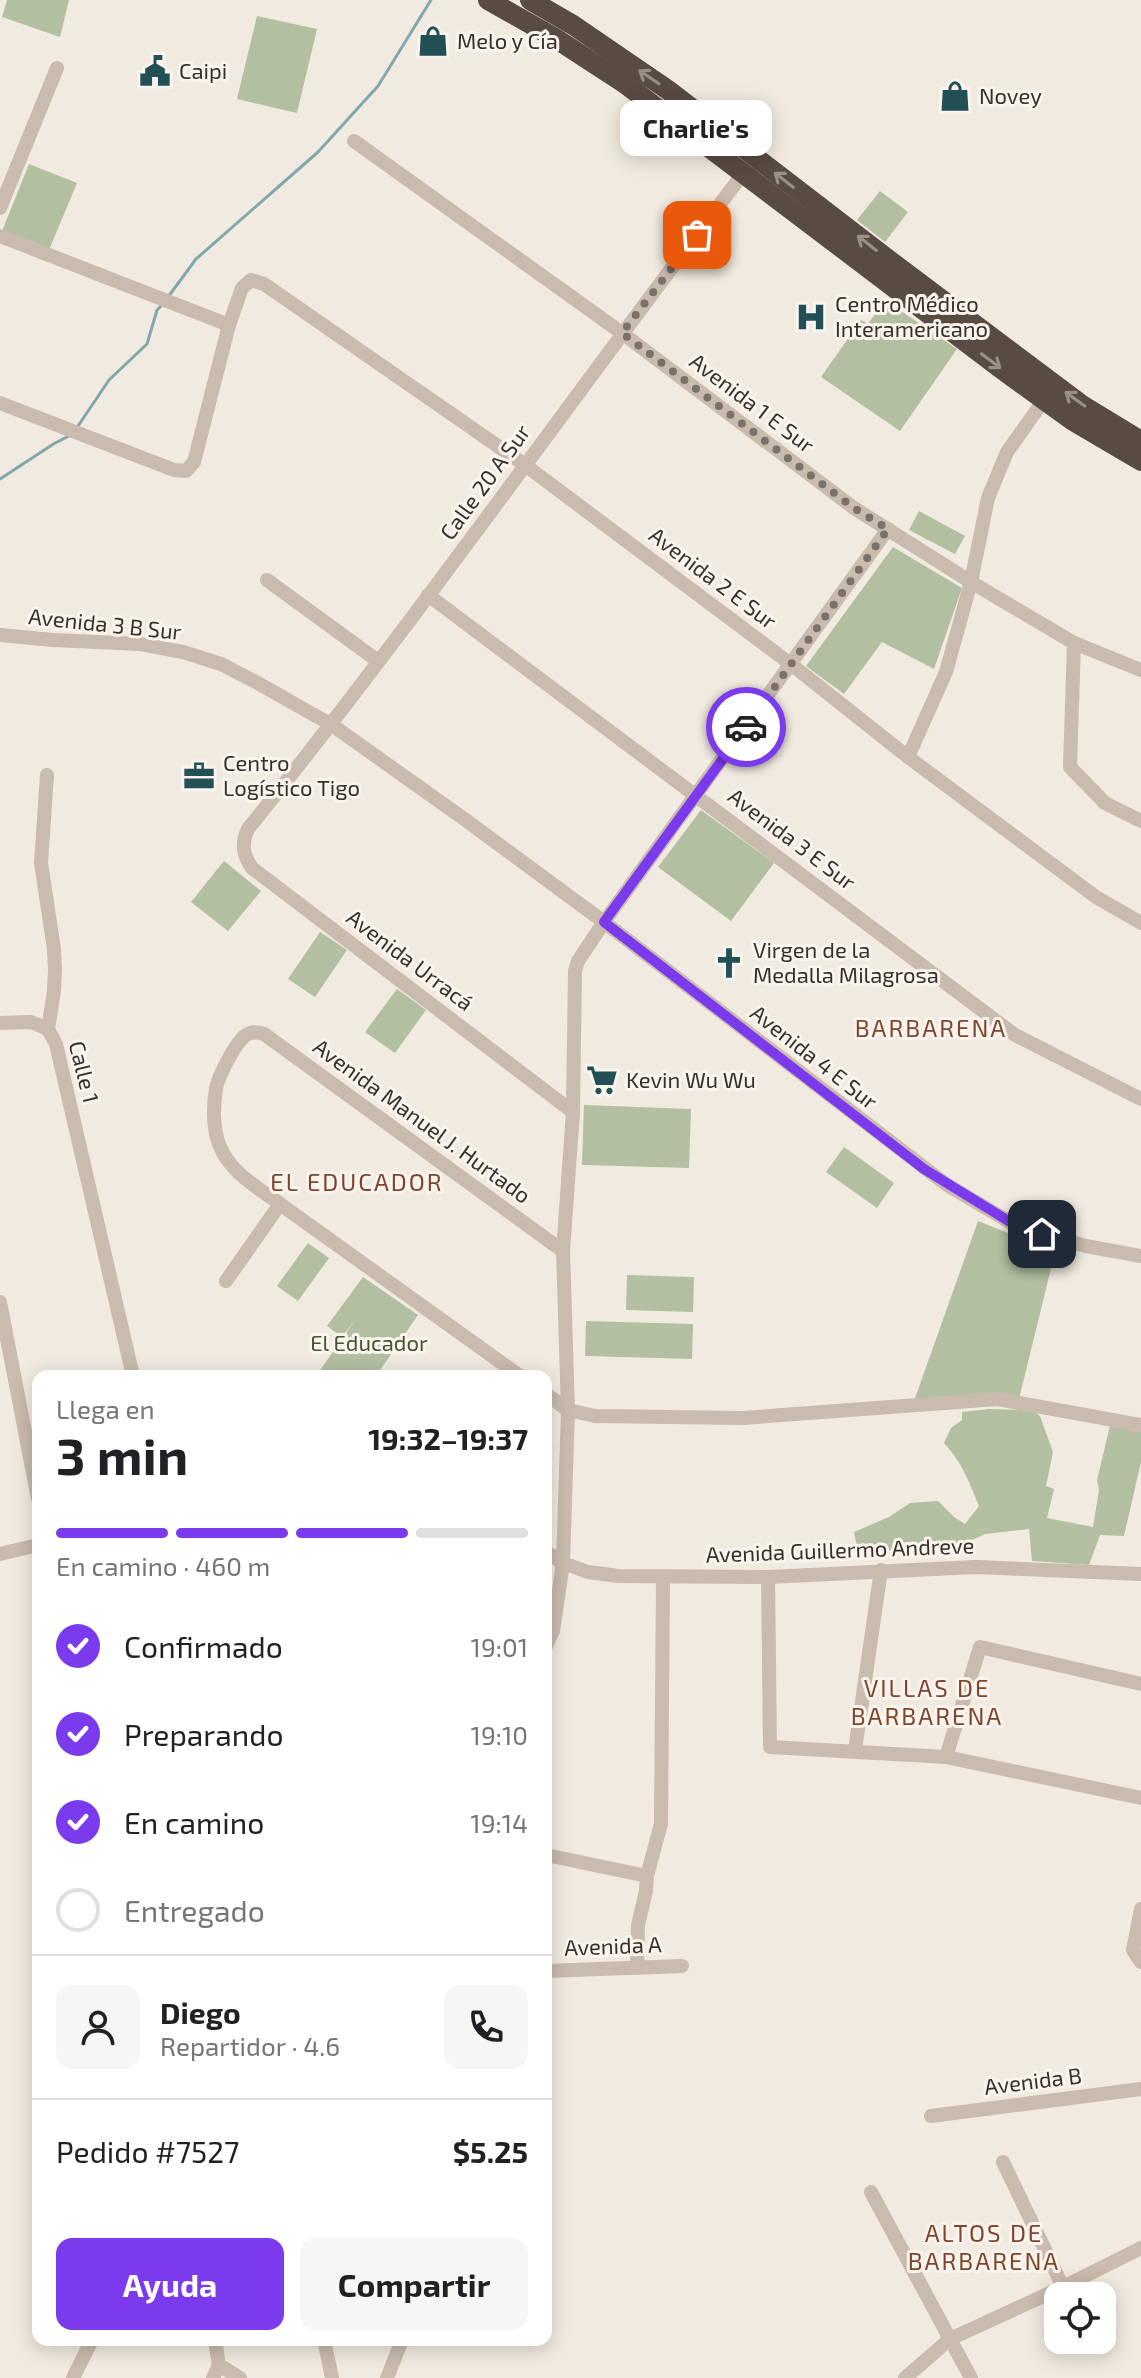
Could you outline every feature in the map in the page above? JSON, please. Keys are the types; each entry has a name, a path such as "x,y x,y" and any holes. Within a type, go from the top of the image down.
{"highway":[{"path":"488,0 555,38 749,166 1082,405 1141,441"},
{"path":"530,0 573,25 668,90 749,166 1044,400 1141,461"}],"street":[{"path":"0,208 57,68"},
{"name":"Avenida 1 E Sur","path":"354,141 622,333 854,508 1074,643 1141,670"},
{"name":"Calle 20 A Sur","path":"247,831 332,725 749,166"},
{"path":"0,236 229,325 194,462 186,471 174,470 0,403"},
{"name":"Avenida 2 E Sur","path":"229,325 242,288 251,280 264,284 525,465 1096,897 1141,923"},
{"path":"908,757 946,672 971,582 988,498 1007,452 1044,400"},
{"path":"552,1633 563,1563 568,1410 563,1251 573,1112 575,971 578,961 888,529"},
{"path":"267,580 378,661"},
{"name":"Avenida 3 E Sur","path":"428,595 1015,1035 1141,1099"},
{"name":"Avenida 3 B Sur","path":"0,635 140,644 183,652 221,664 332,725"},
{"path":"1074,643 1070,767 1105,803 1141,821"},
{"name":"Avenida 4 E Sur","path":"332,725 604,922 947,1185 1020,1228 1086,1246 1141,1256"},
{"name":"Calle 1","path":"47,775 41,863 55,970 48,1029 56,1044 132,1370"},
{"name":"Avenida Urracá","path":"247,831 243,850 252,868 573,1112"},
{"path":"0,1023 31,1022 48,1029"},
{"name":"Avenida Manuel J. Hurtado","path":"280,1204 227,1161 218,1142 215,1123 215,1090 220,1075 243,1038 253,1033 264,1034 280,1045 563,1251"},
{"path":"226,1281 280,1204 512,1370"},
{"path":"0,1302 32,1468"},
{"path":"552,1398 568,1410 595,1416 743,1418 998,1399 1141,1425"},
{"path":"0,1554 32,1546"},
{"name":"Avenida Guillermo Andreve","path":"552,1556 588,1572 618,1576 768,1577 976,1567 1141,1574"},
{"path":"855,1750 881,1570"},
{"path":"637,1968 638,1925 661,1824 663,1577"},
{"path":"768,1577 770,1747 946,1757 1141,1798"},
{"path":"946,1757 980,1647 1141,1684"},
{"path":"552,1856 647,1876"},
{"path":"1141,1909 1133,1950 1141,1962"},
{"name":"Avenida A","path":"552,1971 682,1966"},
{"name":"Avenida B","path":"931,2116 1141,2089"},
{"path":"1003,2162 1061,2282"},
{"path":"871,2192 971,2378"},
{"path":"1073,2282 1141,2248"},
{"path":"905,2378 950,2339 1044,2296"},
{"path":"73,2378 89,2346"},
{"path":"215,2346 216,2371 240,2378"},
{"path":"325,2346 332,2378"},
{"path":"387,2378 400,2346"}],"green space":[{"path":"7,0 69,0 60,37 2,17"},
{"path":"257,16 317,29 297,113 237,99"},
{"path":"29,164 77,183 49,250 2,231"},
{"path":"880,191 908,212 885,242 857,220"},
{"path":"885,300 957,349 900,431 821,377 861,320 868,324"},
{"path":"919,511 965,536 955,554 909,530"},
{"path":"893,547 962,588 934,669 882,642 844,694 806,666"},
{"path":"701,810 774,863 731,921 658,867"},
{"path":"224,861 261,891 228,931 191,902"},
{"path":"320,932 347,950 315,997 288,979"},
{"path":"397,989 426,1010 395,1053 365,1032"},
{"path":"584,1105 691,1109 689,1168 582,1165"},
{"path":"844,1147 894,1183 877,1208 826,1172"},
{"path":"978,1221 1055,1252 1019,1399 914,1401"},
{"path":"308,1243 329,1258 298,1301 277,1286"},
{"path":"627,1275 694,1277 693,1312 626,1310"},
{"name":"El Educador","path":"363,1277 418,1315 380,1370 320,1370 356,1319 342,1337 327,1326"},
{"path":"586,1321 693,1324 692,1359 585,1356"},
{"path":"1033,1410 1040,1416 1053,1452 1046,1486 1054,1489 1047,1518 1093,1527 1099,1490 1097,1480 1110,1426 1141,1432 1141,1462 1124,1536 1100,1535 1089,1565 1032,1561 1029,1529 985,1534 954,1548 887,1550 857,1546 854,1532 889,1517 910,1503 938,1501 965,1524 979,1506 960,1465 944,1443 951,1428 962,1420 962,1412"}],"waterway":[{"path":"168,297 196,259 318,152 378,86 431,0"},
{"path":"76,429 109,380 147,344 161,306"},
{"path":"0,479 71,435"}],"way so far":[{"path":"697,235 622,333 854,508 888,529 746,727"}],"place":[{"name":"Melo y Cía","path":"433,41"},
{"name":"Caipi","path":"155,71"},
{"name":"Novey","path":"955,96"},
{"name":"Charlie's","path":"697,235"},
{"name":"Centro Médico Interamericano","path":"811,317"},
{"name":"Centro Logístico Tigo","path":"199,776"},
{"name":"Virgen de la Medalla Milagrosa","path":"729,963"},
{"name":"Kevin Wu Wu","path":"602,1080"}],"district":[{"name":"BARBARENA","path":"931,1029"},
{"name":"EL EDUCADOR","path":"357,1183"},
{"name":"VILLAS DE BARBARENA","path":"927,1703"},
{"name":"ALTOS DE BARBARENA","path":"984,2248"}],"route":[{"path":"746,727 604,922 924,1169 1020,1228 1042,1234"}]}
